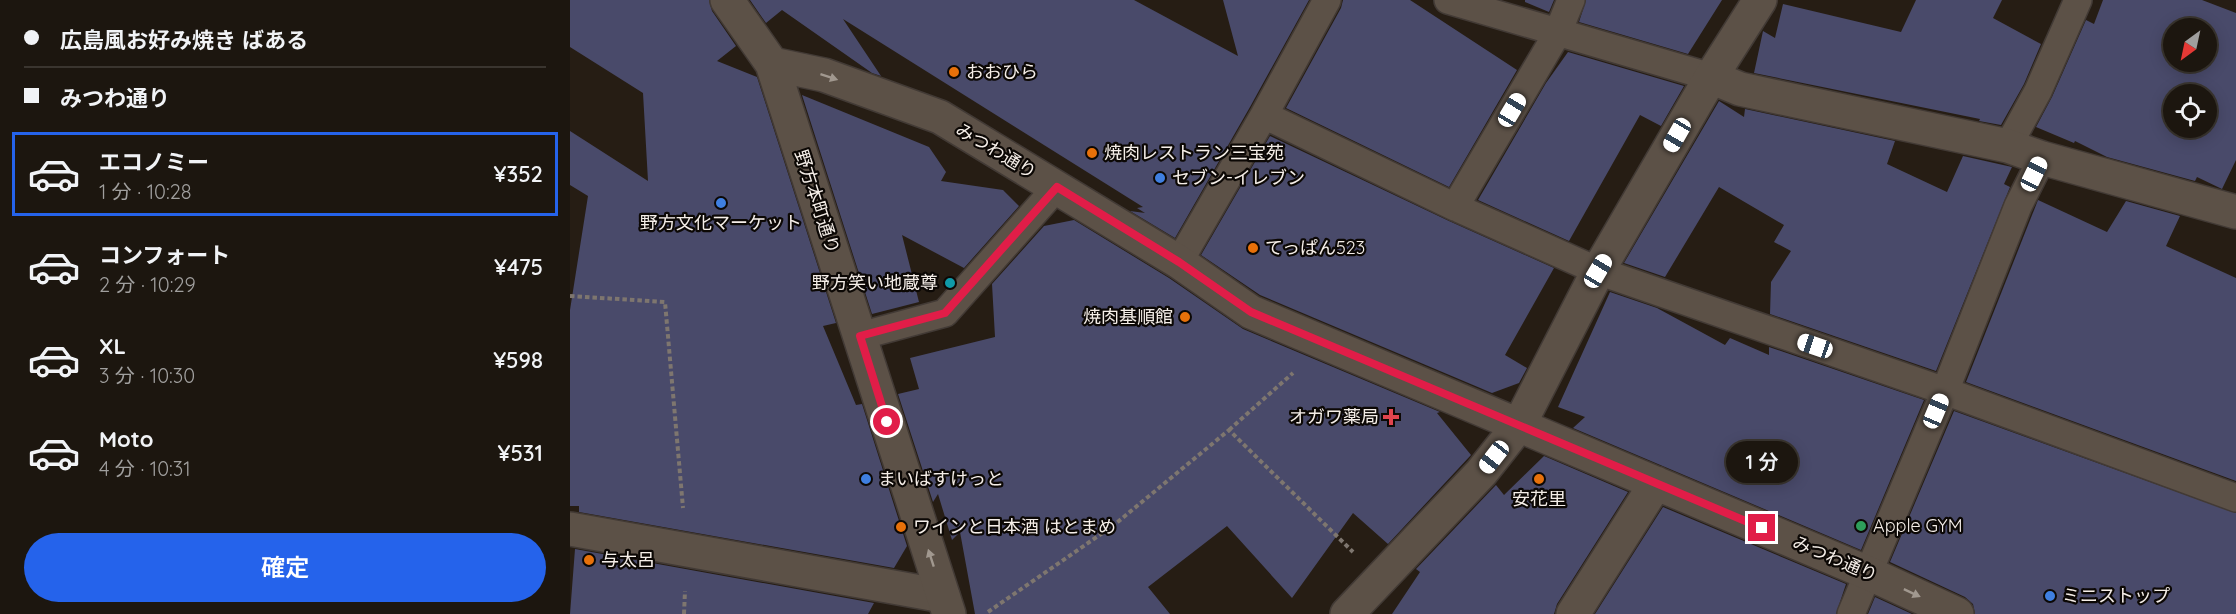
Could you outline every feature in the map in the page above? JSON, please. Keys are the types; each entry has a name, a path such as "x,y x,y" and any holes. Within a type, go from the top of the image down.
{"street":[{"name":"野方本町通り","path":"727,0 772,64 946,605"},
{"path":"1347,614 1481,472 1519,425 1598,271 1711,76 1760,0"},
{"name":"みつわ通り","path":"772,64 824,75 940,117 1179,262 1251,312 1868,573 1957,614"},
{"path":"1711,76 1740,90 2008,146 2042,158 2236,212"},
{"path":"1573,614 1656,483"},
{"path":"570,529 687,549 946,605"}],"lane":[{"path":"1179,262 1327,0"},
{"path":"1448,0 1711,76"},
{"path":"1455,207 1558,32 1571,0"},
{"path":"2008,146 2038,91 2078,0"},
{"path":"1264,115 1455,207 1598,271 1945,391 2236,498"},
{"path":"1851,614 1945,391 2018,206 2042,158"},
{"path":"860,336 945,313 1057,187"}],"path":[{"path":"570,296 665,302 687,549"},
{"path":"985,614 1114,525 1229,430 1326,343"},
{"path":"1229,430 1380,578"}],"building":[{"path":"570,0 709,0 712,11 736,46 717,61 757,77 836,323 823,326 856,405 862,404 907,546 894,568 579,512 579,506 570,506 570,310 588,196 570,185 570,131 648,181 643,93 570,47"},
{"path":"750,0 1134,0 1238,56 1223,0 1309,0 1175,238 1130,211 1145,213 1137,208 1143,207 843,19 881,76 872,73 782,10 766,23"},
{"path":"1343,0 1410,0 1517,70 1449,187 1286,108 1341,8"},
{"path":"1525,0 1554,0 1549,12"},
{"path":"1586,0 1722,0 1688,54 1579,22"},
{"path":"1916,0 2002,0 1993,18 2041,44 2024,84 2001,125 1754,73 1763,31 1775,38 1783,4 1901,32"},
{"path":"2103,0 2202,0 2236,13 2236,160 2222,189 2197,177 2195,181 2107,157 2075,141 2074,143 2036,127 2086,20 2094,24"},
{"path":"1568,52 1684,86 1661,126 1640,115 1569,241 1478,200 1546,83"},
{"path":"802,95 929,147 946,172 941,181 1003,190 1019,206 964,268 902,235 919,302 872,314"},
{"path":"1719,101 1744,117 1745,109 1895,141 1887,164 1947,192 1963,156 2012,167 2004,184 2010,187 1936,371 1770,314 1771,282 1791,251 1774,242 1784,225 1719,187 1665,277 1624,263"},
{"path":"1270,136 1554,268 1505,355 1527,368 1519,383 1492,393 1260,295 1201,255"},
{"path":"2038,200 2107,232 2126,201 2180,216 2166,246 2236,278 2236,481 1966,382"},
{"path":"1074,220 1169,278 1243,329 1440,412 1437,413 1471,455 1388,544 1353,513 1292,598 1227,526 1148,587 1170,614 975,614 960,532 952,540 938,494 933,502 898,394 919,389 910,358 995,337 992,284 1044,226"},
{"path":"1610,292 1657,308 1725,345 1730,338 1769,355 1769,347 1924,400 1861,550 1573,428 1585,417 1558,407"},
{"path":"1954,411 2236,513 2236,614 1975,614 1973,604 1965,597 1890,562"},
{"path":"1544,456 1628,492 1557,604 1554,614 1392,614 1420,572 1416,569 1496,485 1504,495"},
{"path":"1663,507 1846,584 1836,614 1595,614"},
{"path":"575,549 874,603 868,614 570,614"},
{"path":"1875,597 1912,614 1868,614"}],"place":[{"name":"おおひら","path":"954,72"},
{"name":"焼肉レストラン三宝苑","path":"1092,153"},
{"name":"セブン-イレブン","path":"1160,178"},
{"name":"野方文化マーケット","path":"721,203"},
{"name":"てっぱん523","path":"1253,248"},
{"name":"野方笑い地蔵尊","path":"950,283"},
{"name":"焼肉基順館","path":"1185,317"},
{"name":"オガワ薬局","path":"1391,417"},
{"name":"まいばすけっと","path":"866,479"},
{"name":"安花里","path":"1539,479"},
{"name":"Apple GYM","path":"1861,526"},
{"name":"ワインと日本酒 はとまめ","path":"901,527"},
{"name":"与太呂","path":"589,560"},
{"name":"ミニストップ","path":"2050,596"}],"route":[{"path":"887,422 860,336 945,313 1057,187 1179,262 1251,312 1762,528"}]}
